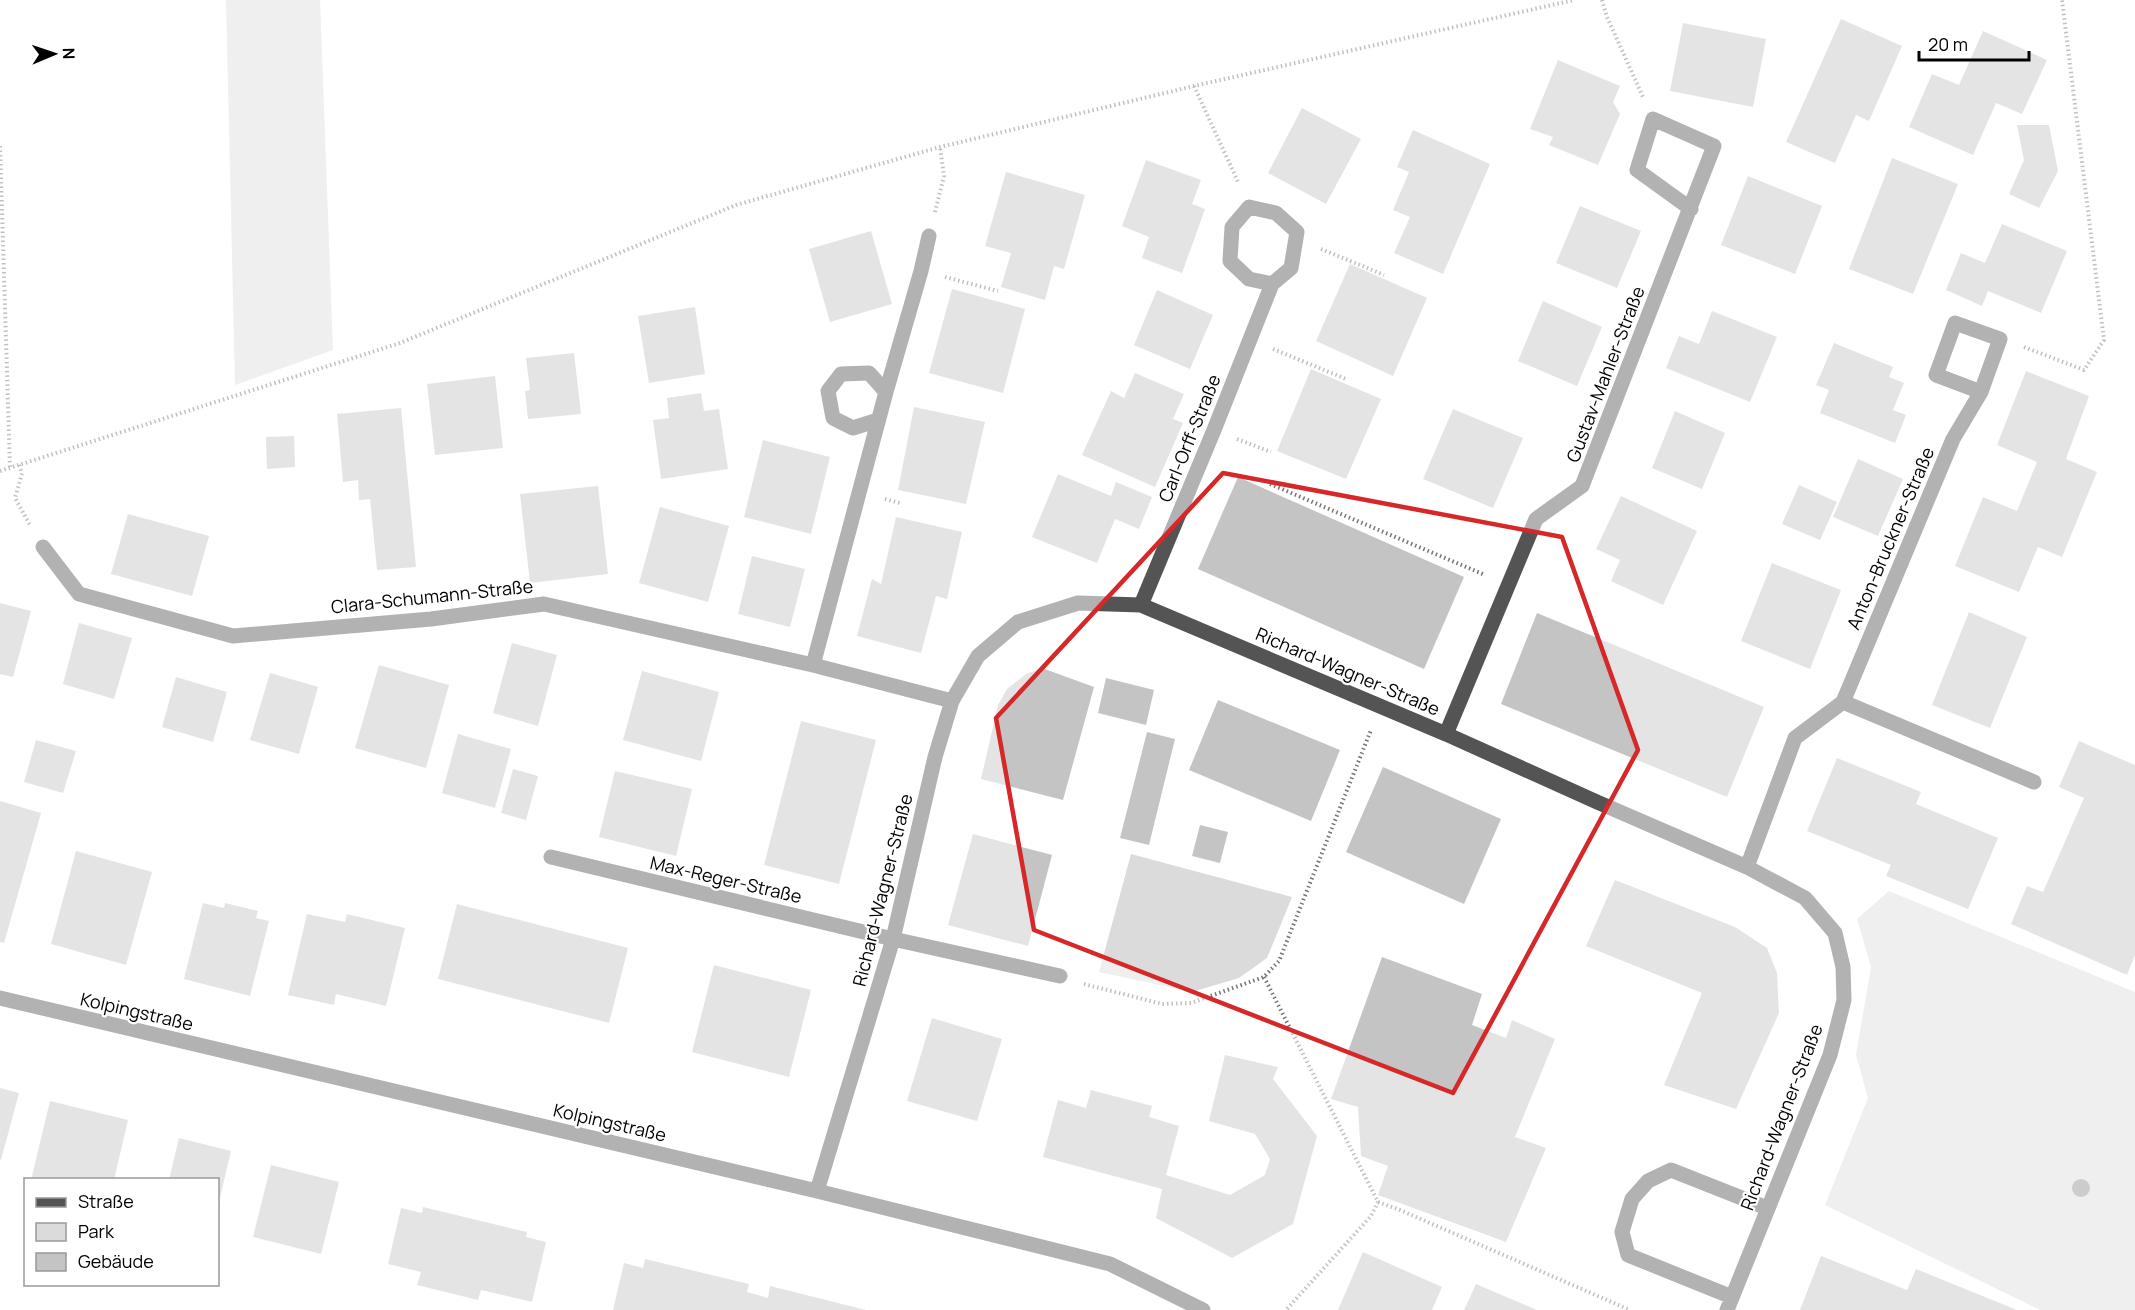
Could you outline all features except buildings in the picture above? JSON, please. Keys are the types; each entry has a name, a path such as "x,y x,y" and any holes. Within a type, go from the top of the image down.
{"street":[{"name":"Gustav-Mahler-Straße","path":"1446,734 1536,519 1582,486 1714,146 1653,119"},
{"path":"1653,119 1637,170 1691,209"},
{"path":"1272,284 1249,279 1230,261 1232,227 1249,207 1276,213 1297,232 1296,239"},
{"path":"813,664 929,236"},
{"name":"Carl-Orff-Straße","path":"1141,605 1272,284 1291,268 1296,239"},
{"path":"1981,392 1936,375 1955,323 2000,339"},
{"name":"Anton-Bruckner-Straße","path":"1747,867 1795,738 1842,702 1953,440 1981,392 2000,339"},
{"path":"878,420 854,428 833,418 828,391 841,374 869,373 886,392"},
{"name":"Clara-Schumann-Straße","path":"43,547 79,594 233,636 431,619 544,604 813,664 952,701"},
{"name":"Richard-Wagner-Straße","path":"817,1191 893,939 935,757 952,701 978,656 1018,622 1078,603 1141,605 1446,734 1747,867 1805,898 1835,933 1843,967 1844,1000 1830,1055 1730,1303"},
{"path":"1842,702 2034,782"},
{"name":"Max-Reger-Straße","path":"551,857 893,939 1060,976"},
{"name":"Kolpingstraße","path":"0,998 817,1191 1110,1264 1203,1310"},
{"path":"1730,1303 1628,1255 1622,1232 1632,1199 1648,1181 1671,1170 1767,1208"}],"path":[{"path":"0,471 400,343 736,205 940,147 1194,86 1574,0"},
{"path":"1602,0 1607,17 1653,119"},
{"path":"2000,339 2084,370 2104,340 2062,0"},
{"path":"1194,86 1249,207"},
{"path":"0,146 10,468"},
{"path":"929,236 944,176 940,147"},
{"path":"1296,239 1384,275"},
{"path":"921,271 998,291"},
{"path":"1250,340 1346,379"},
{"path":"1214,430 1271,452"},
{"path":"19,465 22,473 15,498 43,547"},
{"path":"1270,484 1508,584"},
{"path":"1060,976 1115,993 1162,1004 1191,1003 1264,977 1279,961 1380,706"},
{"path":"1264,977 1378,1202 1630,1310"},
{"path":"1286,1310 1371,1216 1378,1202"}],"highlighted area":[{"path":"1223,473 1562,537 1638,750 1453,1093 1034,930 996,718"}],"green space":[{"path":"226,0 320,0 333,350 235,385"},
{"path":"1131,854 1292,897 1267,958 1239,978 1192,992 1099,972"},
{"path":"1889,891 2135,992 2135,1310 2040,1310 1825,1205 1868,1098 1856,1055 1871,967 1857,919"}]}
